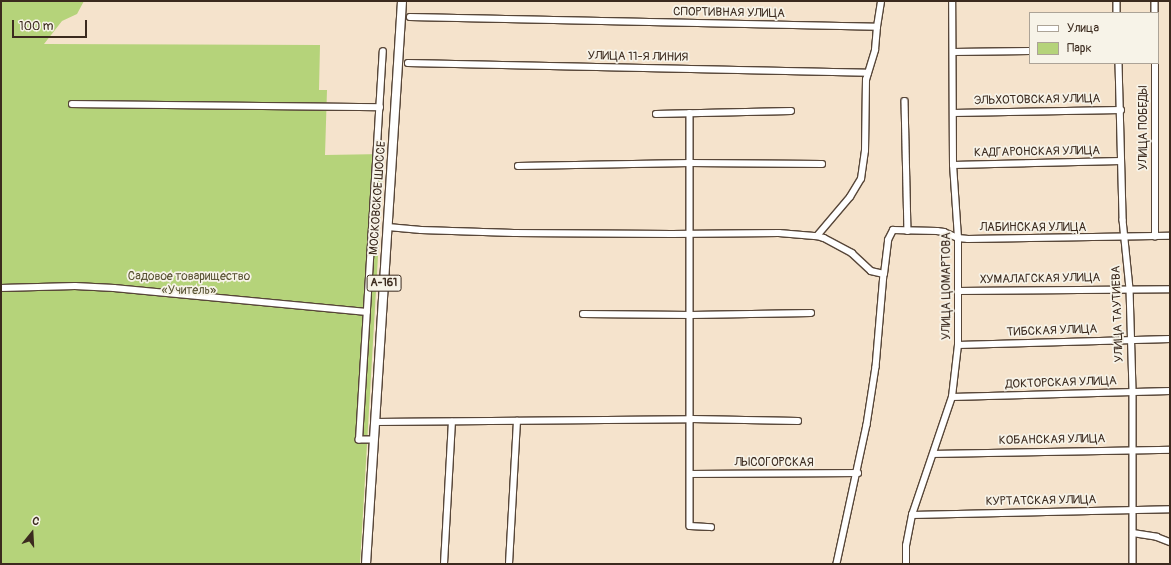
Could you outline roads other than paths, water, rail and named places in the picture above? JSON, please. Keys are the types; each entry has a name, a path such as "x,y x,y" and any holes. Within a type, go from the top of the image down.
{"highway":[{"name":"МОСКОВСКОЕ ШОССЕ","path":"366,564 402,1"}],"street":[{"path":"817,236 850,197 861,179 865,151 865,93 868,73 875,50 881,1"},
{"name":"УЛИЦА ЦОМАРТОВА","path":"906,564 907,540 912,515 934,454 952,397 958,345 958,238 953,165 952,1"},
{"path":"1117,1 1117,12"},
{"path":"1155,1 1155,12"},
{"name":"СПОРТИВНАЯ УЛИЦА","path":"410,17 877,27"},
{"path":"953,52 1029,51"},
{"path":"373,440 359,440 383,52"},
{"name":"УЛИЦА 11-Я ЛИНИЯ","path":"408,63 868,73"},
{"name":"УЛИЦА ТАУТИЕВА","path":"1119,64 1124,238 1130,289 1130,340 1133,392 1133,564"},
{"name":"УЛИЦА ПОБЕДЫ","path":"1155,64 1155,237"},
{"path":"905,100 908,231"},
{"path":"72,104 380,107"},
{"name":"ЭЛЬХОТОВСКАЯ УЛИЦА","path":"953,113 1121,110"},
{"path":"656,114 790,111"},
{"path":"690,113 692,419 690,526 712,527"},
{"name":"КАДГАРОНСКАЯ УЛИЦА","path":"953,165 1121,161"},
{"path":"518,166 690,163 822,164"},
{"path":"388,227 421,230 514,233 778,233 817,236 824,238 852,253 871,271 884,274 876,367 858,473 837,564"},
{"name":"ЛАБИНСКАЯ УЛИЦА","path":"884,274 890,234 893,230 944,232 958,238 1124,238 1170,236"},
{"path":"1,288 75,286 114,288 367,312"},
{"name":"ХУМАЛАГСКАЯ УЛИЦА","path":"958,291 1170,289"},
{"path":"583,314 691,315 811,313"},
{"name":"ТИБСКАЯ УЛИЦА","path":"958,345 1170,339"},
{"name":"ДОКТОРСКАЯ УЛИЦА","path":"952,397 1170,391"},
{"path":"375,422 692,419 798,421"},
{"path":"509,564 517,421"},
{"path":"444,564 452,422"},
{"name":"КОБАНСКАЯ УЛИЦА","path":"934,454 1134,449 1170,450"},
{"name":"ЛЫСОГОРСКАЯ","path":"691,474 858,473"},
{"name":"КУРТАТСКАЯ УЛИЦА","path":"912,515 1170,509"},
{"path":"1133,533 1157,537 1170,542"}],"park label":[{"name":"Садовое товарищество «Учитель»","path":"189,284"}]}
